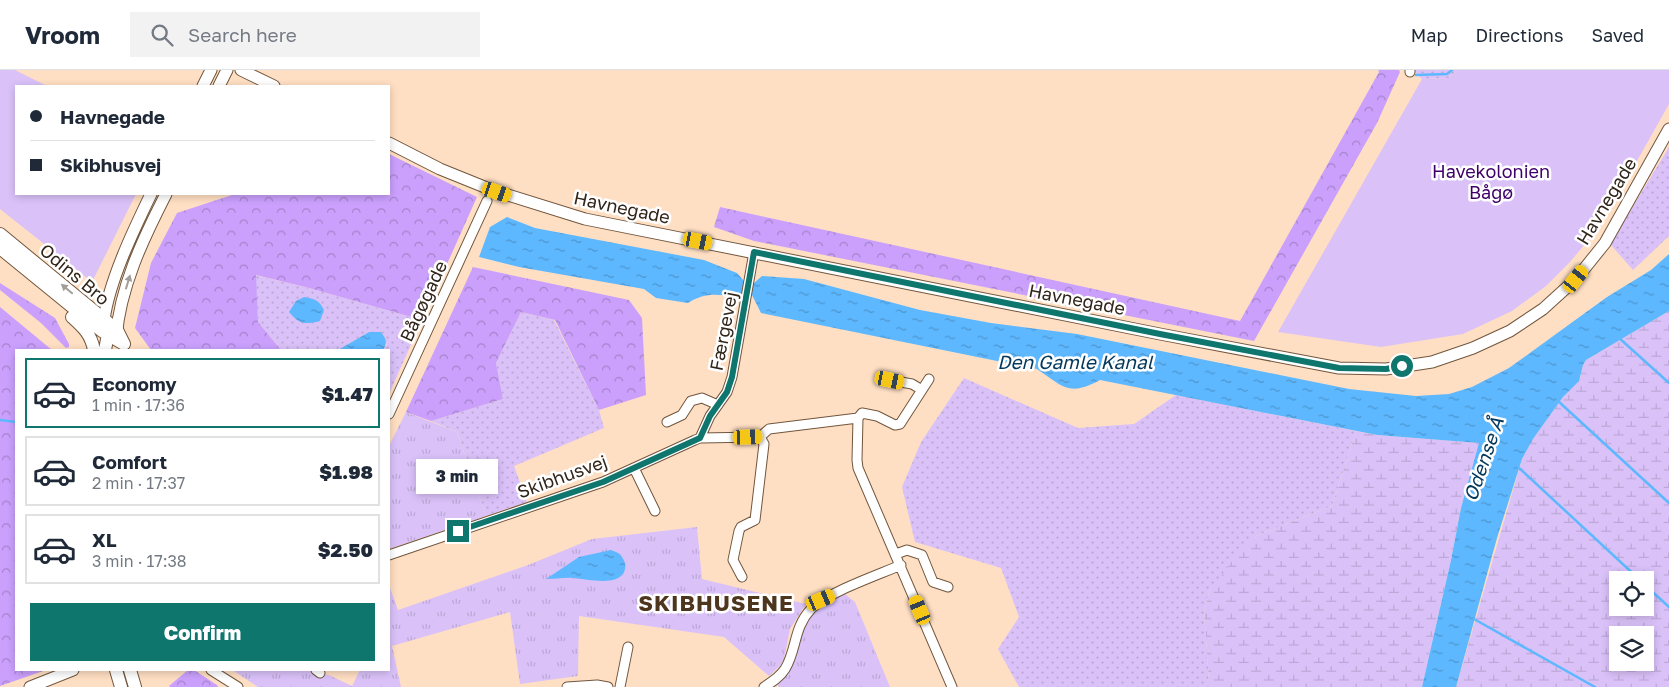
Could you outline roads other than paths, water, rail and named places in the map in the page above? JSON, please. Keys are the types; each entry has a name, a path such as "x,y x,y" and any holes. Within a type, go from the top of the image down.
{"main road":[{"name":"Odins Bro","path":"0,234 114,337"},
{"name":"Odins Bro","path":"0,248 18,262"},
{"path":"18,262 114,337"},
{"path":"18,262 27,277 86,330 96,349"},
{"path":"97,349 114,337"},
{"path":"106,349 114,337"},
{"path":"116,671 121,687"},
{"path":"130,671 135,687"}],"street":[{"path":"204,85 211,70"},
{"path":"220,85 227,70"},
{"path":"241,70 272,85"},
{"name":"Havnegade","path":"390,144 440,169 492,190 585,219 1339,368 1386,369 1432,362 1473,348 1510,331 1543,309 1576,279 1605,243 1669,129"},
{"path":"114,337 107,305 136,224 150,195"},
{"path":"114,337 129,278 146,234 166,195"},
{"name":"Bågøgade","path":"390,412 487,200"},
{"name":"Færgevej","path":"700,438 710,416 727,392 732,377 754,252"},
{"name":"Skibhusvej","path":"390,555 603,482 700,438 760,436 769,430 858,418 862,413 877,416 895,425 900,424 929,379"},
{"path":"890,380 912,384 922,390"},
{"path":"667,422 682,415 690,401 702,398 718,405"},
{"path":"858,418 856,460 858,468 952,687"},
{"path":"742,577 733,560 738,531 754,520 764,444 760,436"},
{"name":"Skibhusvej","path":"634,468 655,511"},
{"path":"896,554 907,550 922,555 933,582 948,587"},
{"path":"764,687 784,670 790,660 799,627 821,600 901,566"},
{"path":"620,687 628,648"},
{"path":"30,687 70,671"},
{"path":"213,671 238,687"},
{"path":"567,687 597,685 608,687"}],"water":[{"name":"Den Gamle Kanal","path":"507,217 535,228 704,260 737,273 744,281 754,283 762,276 804,279 920,310 991,323 1077,334 1349,389 1416,396 1449,394 1472,387 1509,368 1607,297 1651,270 1669,254 1669,311 1586,360 1579,381 1563,397 1533,439 1522,459 1497,538 1456,687 1422,687 1461,508 1479,443 1377,435 1100,380 1080,388 1067,388 1037,369 761,313 752,295 742,293 738,298 718,295 706,296 694,299 688,303 656,298 644,289 519,267 479,257 490,227"},
{"path":"304,297 316,300 324,310 320,321 302,322 289,312 296,301"},
{"path":"369,332 381,332 386,341 384,349 340,349"},
{"path":"611,550 620,554 625,562 624,572 619,578 607,581 571,578 546,579 579,557"}],"waterway":[{"path":"1416,75 1447,74 1452,70"},
{"path":"1618,337 1669,383"},
{"path":"1558,401 1669,503"},
{"path":"0,420 15,422"},
{"path":"1518,467 1630,571"},
{"path":"1654,593 1669,607"},
{"path":"1474,619 1595,687"}],"district":[{"name":"SKIBHUSENE","path":"716,602"}],"park label":[{"name":"Havekolonien Bågø","path":"1491,181"}],"water label":[{"name":"Odense Å","path":"1483,459"}]}
